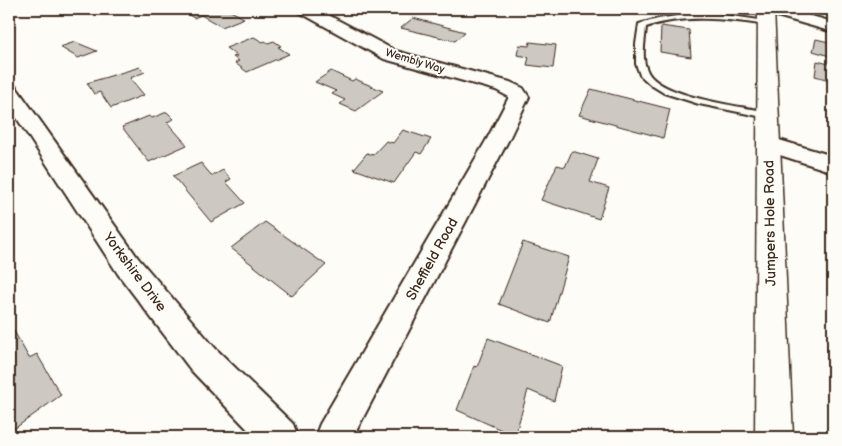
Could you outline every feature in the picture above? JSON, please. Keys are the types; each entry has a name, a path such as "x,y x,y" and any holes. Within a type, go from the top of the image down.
{"main road":[{"name":"Jumpers Hole Road","path":"767,13 774,437"}],"street":[{"name":"Wembly Way","path":"305,9 390,54 504,86"},
{"path":"767,13 833,27"},
{"name":"Sheffield Road","path":"333,437 518,102 519,97 516,92 504,86"},
{"name":"Yorkshire Drive","path":"9,90 128,266 204,359 280,437"},
{"path":"769,144 833,164"}],"lane":[{"path":"767,13 726,17 690,15 663,18 642,26 640,61 645,75 660,89 700,101 768,115"}],"building":[{"path":"200,9 227,9 244,18 222,27 201,15 194,18 187,14"},
{"path":"362,9 385,9 372,14"},
{"path":"413,18 465,32 455,41 401,28"},
{"path":"661,26 689,30 691,57 660,52"},
{"path":"254,37 268,43 274,41 281,46 278,47 289,54 247,72 235,63 239,61 233,57 237,56 226,48"},
{"path":"816,39 833,43 833,57 813,51"},
{"path":"75,42 97,51 78,58 60,47"},
{"path":"530,42 556,45 553,68 527,65 529,57 517,55 519,45 529,46"},
{"path":"817,61 833,65 833,81 815,76"},
{"path":"140,67 145,72 130,78 144,95 111,108 100,92 94,94 87,83"},
{"path":"331,71 352,81 355,79 383,91 356,111 340,104 345,100 332,94 336,91 315,82"},
{"path":"591,89 670,109 663,138 579,115"},
{"path":"167,112 174,119 167,122 187,145 149,162 122,127 149,116 152,118"},
{"path":"403,130 431,139 421,154 416,152 394,183 354,169 367,153 373,155 386,141 393,143"},
{"path":"572,151 598,159 590,182 609,188 599,219 541,200 557,165 565,167"},
{"path":"201,163 212,176 223,170 231,179 226,182 245,203 211,222 173,176"},
{"path":"265,222 326,265 292,296 231,248"},
{"path":"523,242 569,257 550,323 499,304"},
{"path":"9,322 29,358 37,354 61,395 14,429 9,419"},
{"path":"488,338 562,366 554,401 528,390 515,436 457,410 474,366 477,367"}]}
